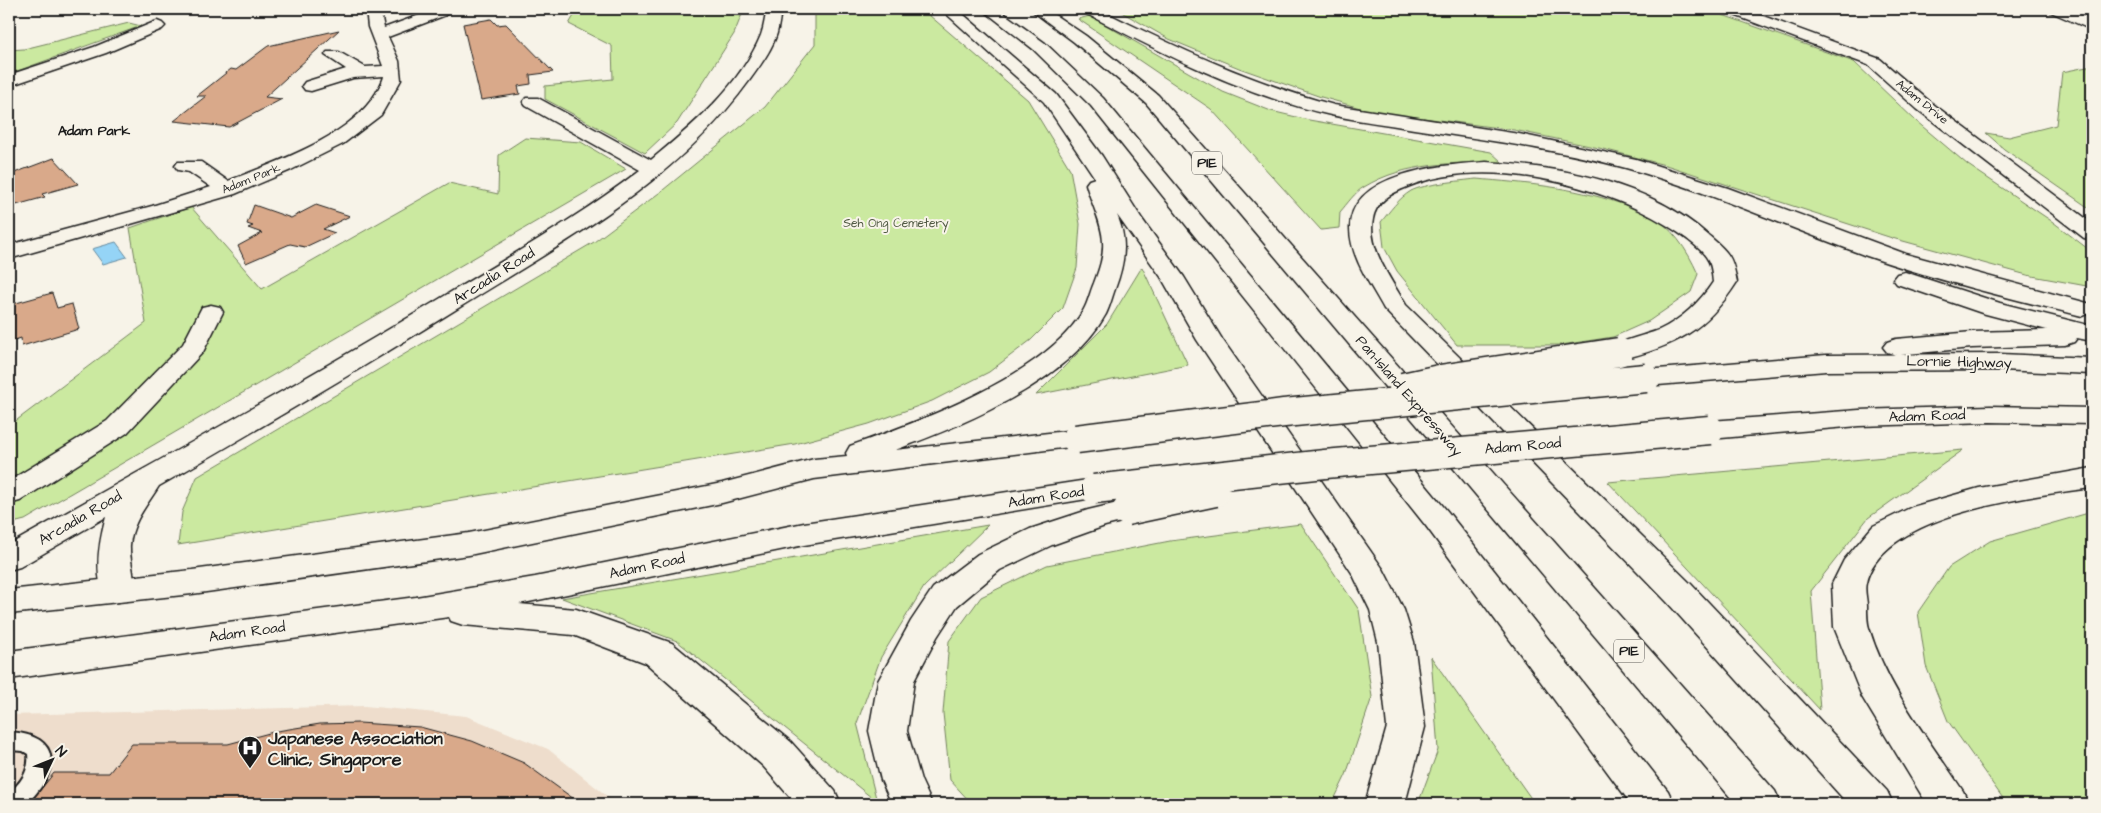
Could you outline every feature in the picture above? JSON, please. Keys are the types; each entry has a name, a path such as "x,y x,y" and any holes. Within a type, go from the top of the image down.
{"main road":[{"path":"311,86 362,72 392,70 373,24 373,9"},
{"name":"Arcadia Road","path":"9,559 412,327 603,207 701,127 754,63 774,22 774,9"},
{"path":"948,9 978,32 1050,98 1092,156 1132,221 1172,277 1210,340 1367,569 1387,610 1396,642 1406,727 1385,804"},
{"path":"989,9 1039,46 1097,102 1438,519 1654,804"},
{"name":"Pan-Island Expressway","path":"1037,9 1080,39 1152,99 1761,804"},
{"path":"1088,9 1247,84 1298,102 1333,110 1573,150 1630,164 1678,178 1872,250 1934,270 2082,308"},
{"name":"Adam Drive","path":"1731,9 1874,62 1924,106 2092,233"},
{"path":"2056,9 2092,26"},
{"path":"379,35 441,12"},
{"path":"9,81 100,50 157,26"},
{"path":"333,55 362,72"},
{"name":"Adam Park","path":"9,252 228,190 323,148 364,121 378,107 388,93 392,79 392,70"},
{"path":"532,102 651,168"},
{"path":"1333,110 1342,116 1391,128 1554,158 1628,176 1708,204 1888,274 1991,308 2092,335"},
{"path":"9,602 202,581 469,544 722,493 814,469 907,436 977,404 1023,380 1077,336 1094,313 1111,270 1114,244 1105,208 1097,187 1092,156"},
{"path":"185,166 194,166 228,190"},
{"path":"1284,413 1440,379 1619,352 1650,344 1688,326 1716,298 1725,282 1718,255 1669,217 1647,204 1596,185 1547,173 1522,170 1469,169 1419,176 1379,192 1369,203 1362,219 1366,251 1373,269 1396,309 1679,593 1872,804"},
{"path":"9,494 117,427 194,347 211,312"},
{"path":"814,469 1284,413 1646,378 1826,363 1882,348 1932,343 2092,335"},
{"name":"Lornie Highway","path":"1826,363 2000,362 2092,366"},
{"name":"Adam Road","path":"9,664 416,610 535,589 804,534 1094,489 1325,464 1859,418 1990,414 2092,416"},
{"path":"912,804 901,780 888,730 896,681 923,630 945,597 990,562 1041,537 1099,517 1252,484 1325,464"},
{"name":"Arcadia Road","path":"118,590 114,545 122,516 151,477"},
{"path":"1949,804 1875,687 1851,627 1848,584 1860,560 1884,534 1923,514 1979,498 2054,483 2092,478"},
{"path":"416,610 576,622 659,653 777,754 821,804"}],"lane":[{"path":"9,740 27,742 38,749 41,760 38,773 28,788 11,804"}],"shaded area":[{"path":"365,706 466,716 548,749 617,804 9,804 9,715"}],"green space":[{"path":"578,9 744,9 734,34 677,123 645,153 545,99 545,86 613,79 612,46 569,24"},
{"name":"Seh Ong Cemetery","path":"815,9 922,9 1028,100 1070,169 1080,224 1077,268 1063,308 1031,340 989,372 932,401 869,424 795,444 178,545 182,512 197,477 594,242 663,190 765,107 815,44"},
{"path":"1116,9 1706,9 1854,62 1916,121 1968,165 2053,222 2092,252 2092,287 2027,275 1892,238 1669,166 1599,148 1514,130 1371,111 1321,97 1239,68 1169,39"},
{"path":"1090,16 1223,92 1271,111 1309,120 1491,152 1502,162 1449,164 1414,168 1380,179 1361,189 1348,202 1340,212 1339,228 1321,230 1211,109 1078,19"},
{"path":"129,23 141,26 9,74 9,50 24,49"},
{"path":"2092,66 2092,210 2004,149 1986,133 2009,137 2056,125 2062,72"},
{"path":"525,138 581,142 626,169 25,520 9,524 9,426 146,323 130,228 191,207 262,289 449,183 498,194 499,155"},
{"path":"1476,179 1566,189 1645,211 1657,219 1678,239 1689,256 1698,274 1691,292 1649,321 1613,337 1561,345 1457,345 1397,271 1384,247 1381,222 1398,201 1411,191 1433,185"},
{"path":"1142,267 1188,365 1036,395 1107,324"},
{"path":"1963,450 1868,518 1811,591 1820,710 1608,482"},
{"path":"2092,512 2092,804 2007,804 1948,721 1926,666 1918,612 1949,567 1990,541"},
{"path":"1301,524 1359,610 1372,697 1346,775 1332,804 972,804 950,780 943,713 949,641 981,597 1047,565 1170,541"},
{"path":"988,525 924,587 881,657 857,723 877,802 677,641 562,598"},
{"path":"1431,657 1535,804 1418,804 1438,750"}],"water":[{"path":"116,242 127,257 103,264 92,249"}],"building":[{"path":"491,19 497,25 506,24 553,72 530,75 531,84 518,86 520,94 481,100 463,24"},
{"path":"339,30 265,97 282,99 229,127 174,121 206,96 197,96 231,69 236,70 268,46"},
{"path":"54,158 78,184 42,194 45,197 9,207 9,175"},
{"path":"254,205 291,218 316,205 350,216 323,229 335,233 305,247 290,244 246,263 238,246 262,233 248,228 253,226 247,224"},
{"path":"52,293 57,308 72,304 79,329 22,346 21,338 9,342 9,305"},
{"path":"359,723 420,727 472,741 524,763 581,804 29,804 54,773 109,773 132,744 228,744 277,731 320,724"}],"place":[{"name":"Japanese Association Clinic, Singapore","path":"250,769"}],"district":[{"name":"Adam Park","path":"94,131"}]}
